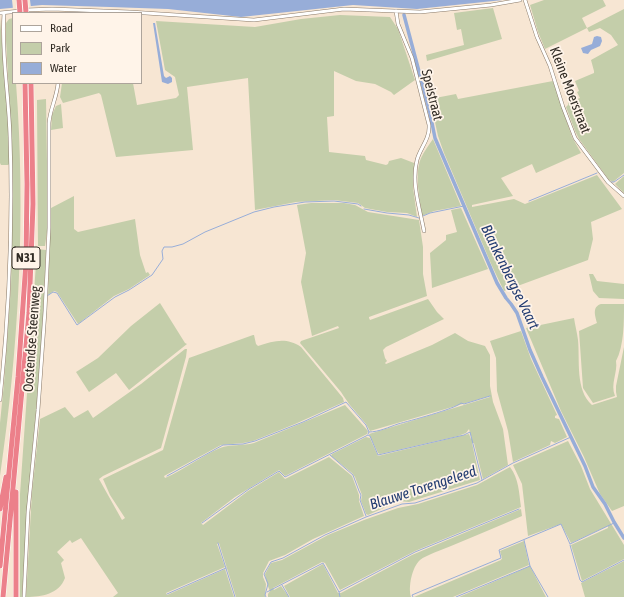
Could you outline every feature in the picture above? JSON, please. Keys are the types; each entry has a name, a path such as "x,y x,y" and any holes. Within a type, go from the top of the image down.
{"highway":[{"path":"19,0 20,12"},
{"path":"25,0 26,12"},
{"name":"N31","path":"0,566 23,312 26,262 27,184 25,84"},
{"name":"N31","path":"3,597 29,320 32,265 33,167 31,84"},
{"path":"0,509 9,467"},
{"path":"14,483 16,490 16,597"}],"street":[{"path":"142,13 240,20 265,19 344,9 420,12 491,5 520,0"},
{"name":"Kleine Moerstraat","path":"525,0 537,37 550,66 575,138 608,182 624,196"},
{"name":"Speistraat","path":"396,11 398,24 412,58 429,125 428,136 417,159 416,173 419,208 424,231"},
{"path":"28,12 130,12"},
{"path":"0,13 12,13"},
{"path":"0,400 7,314 10,233 10,136 3,38 4,13"},
{"name":"Oostendse Steenweg","path":"24,597 28,512 38,410 45,311 49,221 49,123 58,84"}],"green space":[{"path":"544,0 603,0 606,6 582,18 587,28 545,49 530,5"},
{"path":"493,8 502,39 427,61 426,55 464,45 461,29 457,30 454,13"},
{"path":"624,9 624,173 613,182 609,180 579,139 566,107 568,103 580,98 575,81 594,73 591,60 618,45 611,35 600,28 589,32 587,28"},
{"path":"340,15 390,17 398,29 415,80 394,95 375,84 356,81 334,71 334,116 327,117 329,152 365,156 366,160 386,165 389,161 401,158 414,163 413,187 417,217 407,213 387,212 365,208 358,203 334,200 296,202 255,210 248,78 187,87 193,150 116,157 101,95 99,93 63,103 60,97 62,84 133,84 137,105 176,98 179,95 175,77 165,70 156,21 255,27 301,19"},
{"path":"0,18 9,136 8,165 1,165 0,163"},
{"path":"12,18 12,84 16,84 19,132 20,231 19,280 12,378 0,476 0,423 11,286 11,131 6,40 6,23 9,19"},
{"path":"553,81 572,137 581,153 536,173 532,164 501,178 513,196 472,205 472,207 514,199 525,204 597,175 622,209 591,222 593,239 588,260 504,291 444,153 438,136 430,99 456,94 458,99"},
{"path":"46,99 48,224 45,246 38,246 37,100"},
{"path":"61,104 63,128 51,130 52,115 56,106"},
{"path":"433,139 461,206 434,211 422,216 418,187 419,165 425,150"},
{"path":"624,176 624,193 615,184"},
{"path":"74,196 74,229 78,232 135,219 140,255 146,273 148,272 150,275 129,289 114,296 78,324 57,292 54,291 48,295 51,208"},
{"path":"311,203 344,203 355,205 368,212 419,220 423,247 423,274 427,296 369,318 370,320 428,299 444,319 386,347 383,350 387,361 385,363 386,364 432,345 455,333 468,341 485,346 490,355 490,386 493,402 503,429 508,465 483,479 474,443 472,443 480,480 409,502 399,501 368,515 366,514 361,501 362,495 355,477 331,456 332,454 366,437 370,438 378,456 469,434 472,439 469,429 466,433 458,436 380,454 378,453 369,434 490,396 370,431 341,392 300,343 301,341 339,328 338,326 312,336 301,282 306,253 297,205"},
{"path":"461,208 488,269 432,288 430,253 446,240 446,235 457,232 451,210"},
{"path":"37,249 46,250 41,359 29,486 22,597 20,597 20,494"},
{"path":"589,274 593,274 597,281 624,284 624,299 599,298 593,291"},
{"path":"160,303 187,344 129,390 116,373 89,392 76,372 98,358 131,326"},
{"path":"601,304 624,304 623,334 621,348 616,361 613,387 615,396 593,403 583,388 579,331 597,323 595,309"},
{"path":"574,318 578,340 579,374 583,391 592,405 617,397 616,386 624,347 624,506 612,511 600,494 584,457 561,411 526,328"},
{"path":"521,331 531,359 557,415 555,418 559,419 567,437 555,443 551,441 550,445 513,462 508,431 497,391 496,358 490,341"},
{"path":"253,335 258,346 275,341 285,341 301,347 343,398 344,402 253,441 221,445 164,476 165,478 220,448 254,443 345,405 368,431 367,434 285,476 279,470 235,497 201,523 203,525 248,491 279,472 285,479 329,457 352,476 359,495 359,501 364,516 313,539 285,555 269,561 263,573 266,584 265,597 236,597 219,543 217,544 225,567 166,593 167,595 225,569 234,597 113,597 118,593 81,538 72,543 70,540 57,552 64,560 61,563 65,578 59,588 49,594 26,597 32,492 40,419 65,407 74,418 88,410 93,418 187,349 161,448 99,479 122,520 125,518 110,495 103,479 163,450 189,358"},
{"path":"568,441 581,466 590,489 624,545 624,559 582,581 571,545 608,528 608,526 571,543 561,524 528,536 522,484 513,465"},
{"path":"510,467 517,481 521,507 415,551 340,590 325,563 322,562 273,588 274,590 281,586 289,597 268,597 270,591 265,574 271,563 282,560 328,535 364,520 398,508 418,504 477,485"},
{"path":"521,509 522,516 420,560 417,563 411,577 411,597 290,597 284,586 323,564 338,593 341,593 412,555"},
{"path":"524,541 529,565 453,597 414,597 501,560 502,558 500,551"},
{"path":"624,561 624,597 585,597 581,583"},
{"path":"530,566 546,597 459,597"}],"water":[{"path":"0,0 503,0 417,9 353,5 241,17 168,9 110,7 42,5 0,9"},
{"path":"153,23 155,23 164,76 166,78 170,76 172,78 172,82 168,84 162,82"},
{"path":"594,37 601,37 602,41 600,46 591,50 588,54 583,53 581,48 592,44"}],"pier":[{"path":"12,0 30,0 31,8 13,9"}],"waterway":[{"name":"Blankenbergse Vaart","path":"404,15 430,113 435,138 497,283 517,313 530,350 585,466 593,487 605,504 624,538"},
{"path":"529,201 597,173"},
{"path":"611,182 614,182 624,175"},
{"path":"47,296 53,292 57,293 77,325 115,297 152,275 163,259 162,251 164,247 172,247 183,244 205,232 254,212 274,207 305,202 334,201 358,204 361,206"},
{"path":"423,216 430,213 464,206"},
{"path":"364,209 409,215 419,218"},
{"path":"369,432 421,418 457,406 461,403 464,404 490,396"},
{"path":"167,476 223,445 243,444 255,441 303,422 346,402 366,425 369,432 368,434"},
{"path":"202,523 249,489 279,471 285,477 368,435 370,436 378,455 464,435 470,432 482,480"},
{"name":"Blauwe Torengeleed","path":"266,597 265,595 268,584 264,574 271,562 283,558 325,535 366,517 402,504 415,503 477,483 513,463 571,437"},
{"path":"330,455 353,475 361,495 360,500 366,516"},
{"path":"267,592 323,563 339,592 415,552 519,509"},
{"path":"413,597 412,595 501,558 499,550 561,524 570,544 614,523"},
{"path":"456,597 530,566 524,540"},
{"path":"218,543 235,597"},
{"path":"570,545 580,580 582,582 624,560"},
{"path":"530,566 548,597"},
{"path":"167,594 226,568"},
{"path":"282,585 289,597"},
{"path":"339,592 340,597"}]}
